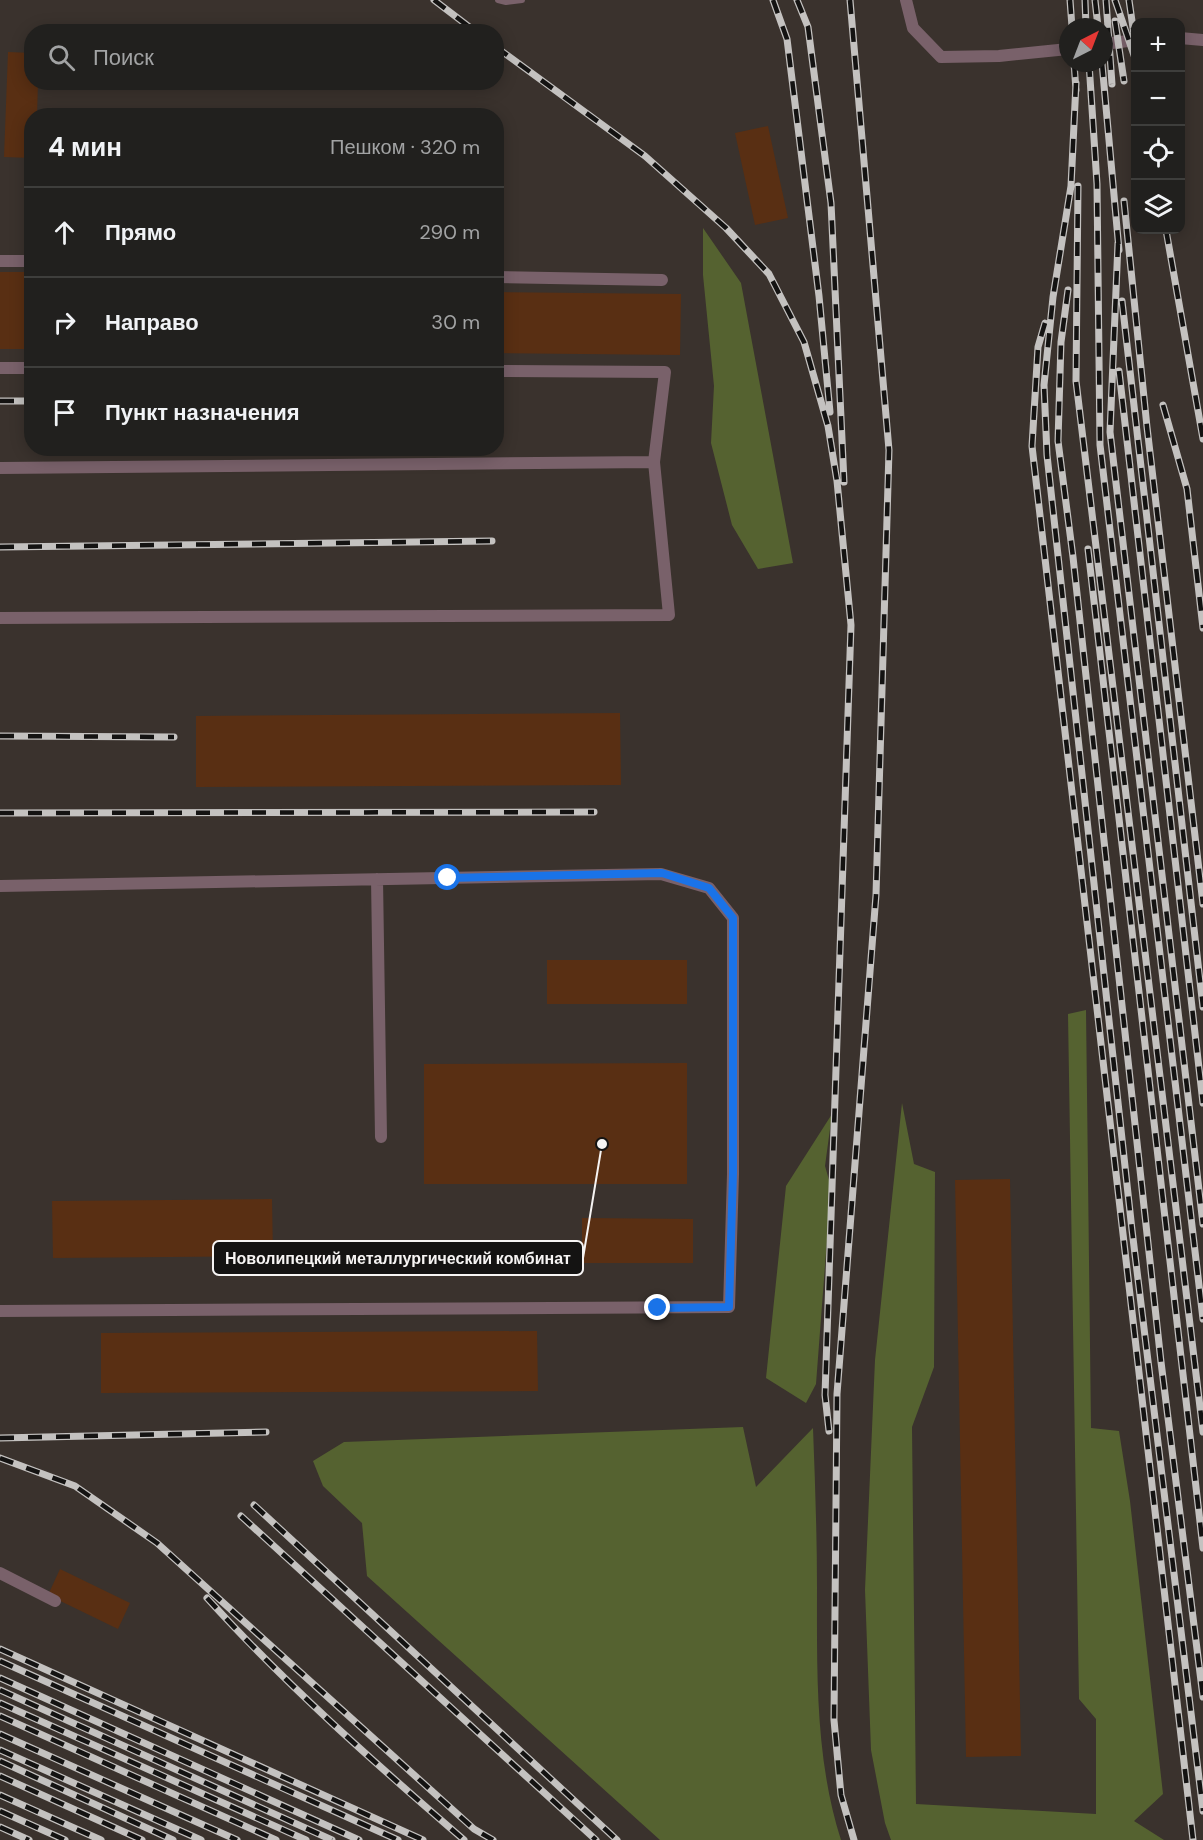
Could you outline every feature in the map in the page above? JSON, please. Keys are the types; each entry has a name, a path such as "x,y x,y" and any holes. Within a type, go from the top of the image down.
{"street":[{"path":"906,0 913,28 942,57 999,56 1059,50"},
{"path":"1185,38 1203,40"},
{"path":"1113,43 1131,41"},
{"path":"0,261 24,261"},
{"path":"504,277 662,280"},
{"path":"0,368 24,368"},
{"path":"0,618 669,615 654,462 665,372 504,371"},
{"path":"0,468 654,462"},
{"path":"0,886 662,873 709,888 733,918 733,1173 729,1307 0,1311"},
{"path":"377,879 381,1137"},
{"path":"0,1573 55,1601"}],"lane":[{"path":"498,0 506,2 522,0"}],"shaded area":[{"path":"0,0 1203,0 1203,1840 0,1840"}],"green space":[{"path":"703,228 741,283 793,563 758,569 732,525 711,443 714,386 703,275"},
{"path":"1086,1010 1091,1428 1119,1431 1130,1501 1163,1794 1134,1821 1164,1840 891,1840 885,1823 871,1750 865,1590 875,1360 902,1103 914,1164 935,1172 934,1367 912,1427 916,1804 1096,1814 1096,1719 1079,1699 1068,1014"},
{"path":"832,1114 825,1166 831,1187 816,1384 806,1403 766,1378 786,1186"},
{"path":"743,1427 756,1487 813,1428 819,1715 826,1778 841,1840 660,1840 367,1576 362,1523 323,1486 313,1461 344,1442"}],"building":[{"path":"8,52 24,53 24,90 38,90 37,108 24,108 24,158 4,157"},
{"path":"768,126 788,218 755,225 735,133"},
{"path":"0,272 24,272 24,349 0,349"},
{"path":"504,292 681,294 680,355 504,353"},
{"path":"620,713 621,785 196,787 196,716"},
{"path":"547,960 687,960 687,1004 547,1004"},
{"path":"687,1063 687,1184 424,1184 424,1064"},
{"path":"1010,1179 1021,1756 966,1757 955,1180"},
{"path":"272,1199 273,1256 53,1258 52,1201"},
{"path":"582,1218 693,1219 693,1263 582,1263"},
{"path":"537,1331 538,1391 101,1393 101,1333"},
{"path":"60,1569 130,1603 118,1629 48,1595"}],"railway":[{"path":"434,0 466,24"},
{"path":"773,0 787,39 819,296 830,412"},
{"path":"797,0 808,27 831,203 844,482"},
{"path":"850,0 889,450 876,895 837,1394 834,1720 841,1795 854,1840"},
{"path":"1070,0 1071,18"},
{"path":"1085,0 1086,18"},
{"path":"1095,0 1097,18"},
{"path":"1106,0 1112,84"},
{"path":"1115,0 1131,46"},
{"path":"1129,0 1132,18"},
{"path":"1115,21 1124,81"},
{"path":"504,53 645,156 726,228 769,274 804,342 828,426 837,481 851,625 825,1395 829,1431"},
{"path":"1075,72 1076,90"},
{"path":"1090,72 1097,184 1100,445 1203,1319"},
{"path":"1103,72 1119,250"},
{"path":"1076,83 1071,186 1053,297 1044,385 1047,455 1132,1230 1203,1811"},
{"path":"1078,186 1076,381 1203,1432"},
{"path":"1124,201 1147,427 1203,904"},
{"path":"1167,234 1203,439"},
{"path":"1118,243 1110,432 1203,1224"},
{"path":"1068,290 1061,342 1058,441 1073,557 1161,1362 1203,1697"},
{"path":"1122,301 1203,1007"},
{"path":"1045,323 1038,347 1032,446 1193,1840"},
{"path":"1119,371 1203,1103"},
{"path":"0,401 24,401"},
{"path":"1163,405 1187,489 1203,628"},
{"path":"0,547 492,541"},
{"path":"1088,549 1203,1548"},
{"path":"0,736 174,737"},
{"path":"0,813 594,812"},
{"path":"0,1438 266,1432"},
{"path":"0,1458 75,1486 157,1543 474,1829 493,1840"},
{"path":"254,1505 617,1840"},
{"path":"241,1516 596,1840"},
{"path":"207,1598 300,1693 464,1840"},
{"path":"0,1649 423,1840"},
{"path":"0,1661 398,1840"},
{"path":"0,1678 359,1840"},
{"path":"0,1690 332,1840"},
{"path":"0,1703 306,1840"},
{"path":"0,1716 276,1840"},
{"path":"0,1734 237,1840"},
{"path":"0,1750 201,1840"},
{"path":"0,1761 173,1840"},
{"path":"0,1776 142,1840"},
{"path":"0,1795 101,1840"},
{"path":"0,1811 65,1840"},
{"path":"0,1827 29,1840"}],"place":[{"name":"Новолипецкий металлургический комбинат","path":"602,1144"}],"route":[{"path":"448,878 662,873 709,888 733,918 733,1173 729,1307 658,1308"}]}
